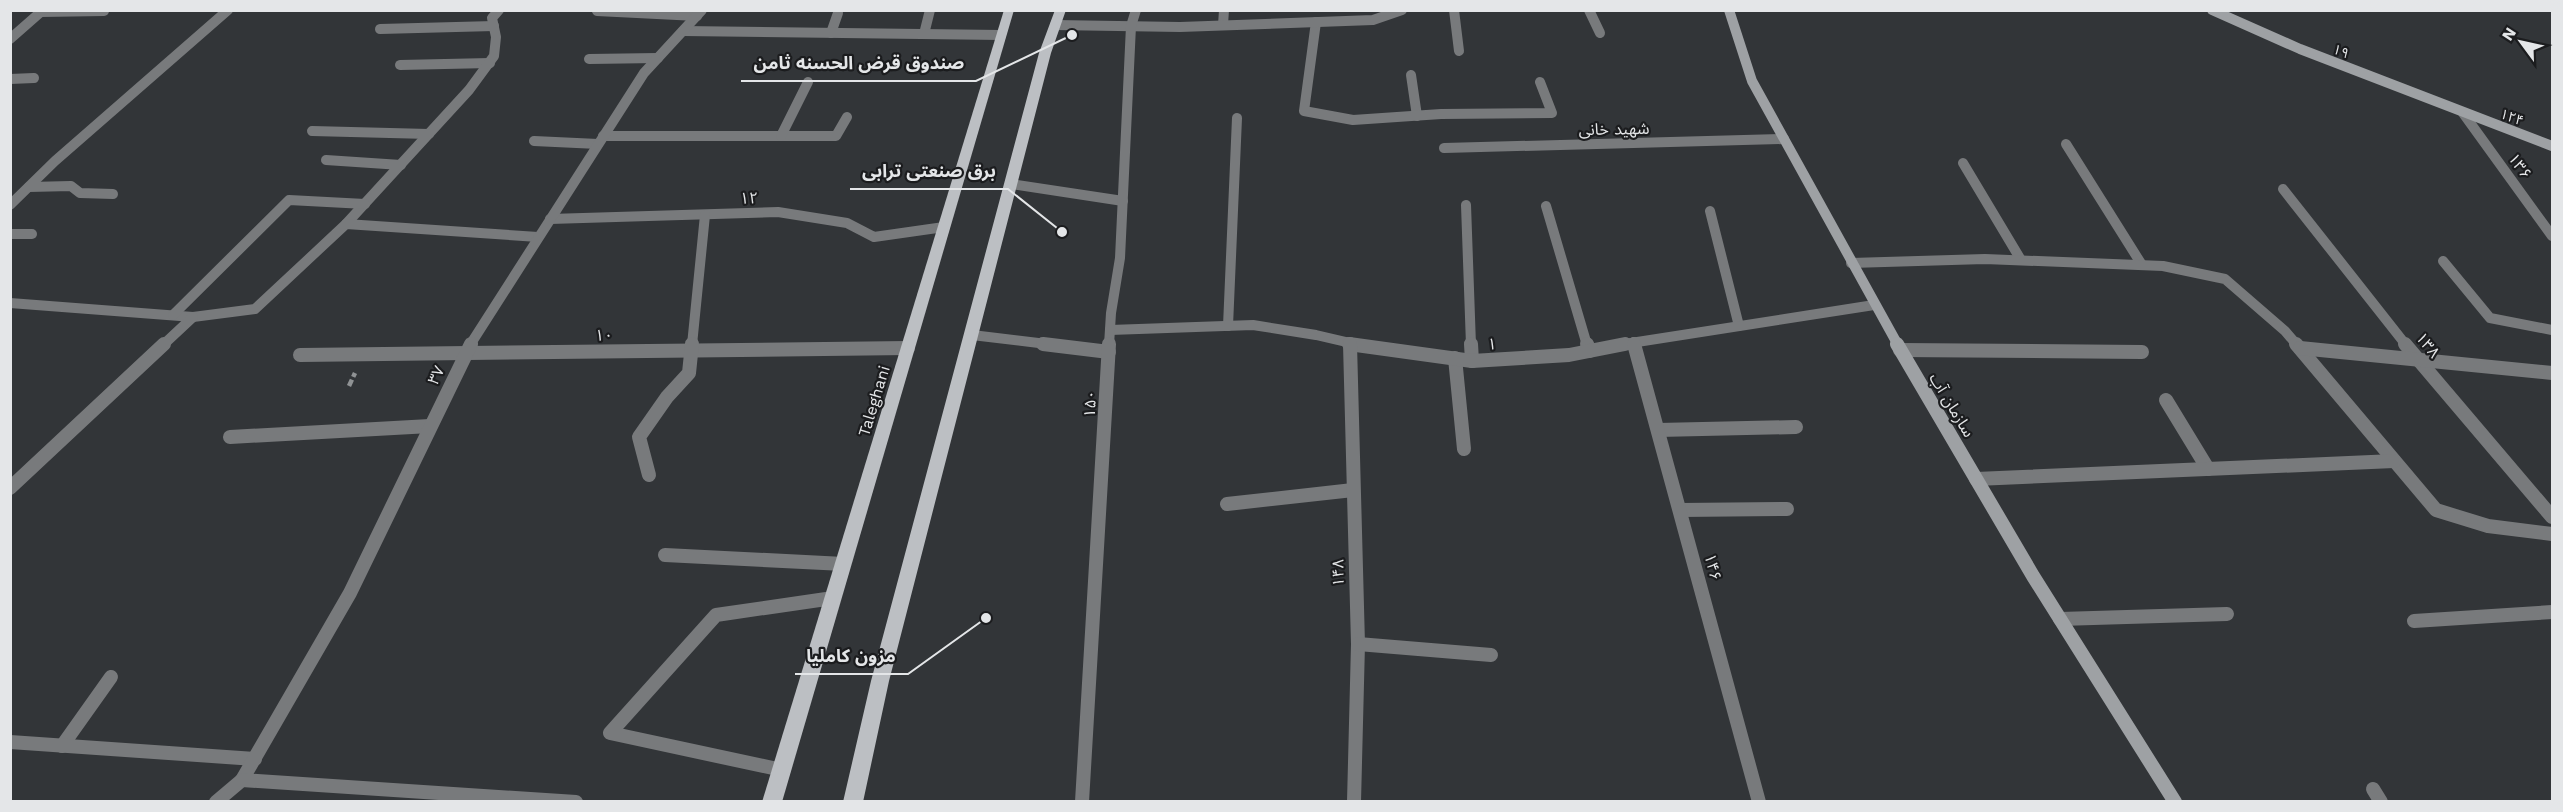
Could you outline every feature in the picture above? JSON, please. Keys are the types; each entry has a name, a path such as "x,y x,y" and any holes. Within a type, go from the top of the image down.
{"main road":[{"name":"Taleghani","path":"772,801 1009,10"},
{"path":"853,801 880,681 1045,53 1058,18"}],"street":[{"path":"10,205 228,10"},
{"path":"10,303 193,317 255,309 346,224 470,90 494,56 496,37 492,18 499,10"},
{"path":"924,34 930,10"},
{"name":"۱۵۰","path":"1082,801 1110,330 1120,258 1131,26 1136,10"},
{"path":"1222,26 1224,10"},
{"path":"1058,18 1131,26 1222,26 1373,20 1402,10"},
{"path":"1454,10 1459,51"},
{"path":"1589,10 1600,33"},
{"name":"سازمان آب","path":"1729,10 1752,81 1874,305 2060,619 2175,801"},
{"name":"۱۹","path":"2212,10 2300,49 2463,113"},
{"path":"10,39 42,11 104,11"},
{"path":"597,11 700,13"},
{"name":"۳۷","path":"216,801 242,780 350,592 465,353 644,73 700,13"},
{"path":"831,33 838,13"},
{"path":"1316,22 1304,111 1353,120 1552,112 1540,82"},
{"path":"380,29 494,26"},
{"path":"683,31 1002,35"},
{"path":"590,59 658,58"},
{"path":"400,65 490,63"},
{"path":"1412,75 1417,116"},
{"path":"10,79 34,78"},
{"path":"781,136 808,82"},
{"name":"۱۲۴","path":"2463,113 2553,146"},
{"name":"۱۳۶","path":"2463,113 2553,236"},
{"path":"534,141 836,136 847,117"},
{"path":"1228,326 1237,118"},
{"path":"312,131 429,135"},
{"name":"شهید خانی","path":"1444,148 1784,139"},
{"path":"2066,144 2142,265"},
{"path":"326,160 401,165"},
{"path":"1963,163 2021,260"},
{"path":"1011,184 1123,201"},
{"path":"29,187 71,186 80,193 113,194"},
{"name":"۱۳۸","path":"2283,189 2418,360 2553,517"},
{"path":"173,315 289,200 365,204"},
{"path":"1466,205 1472,361"},
{"path":"1546,206 1589,351"},
{"path":"1710,210 1739,326"},
{"name":"۱۲","path":"550,219 778,212 847,223 874,237 944,226"},
{"path":"648,475 639,437 667,397 689,373 705,214"},
{"path":"346,224 538,237"},
{"path":"10,234 32,234"},
{"path":"1851,263 1985,259 2142,265 2163,266 2225,279 2285,331 2436,510 2488,526 2553,534"},
{"path":"2443,261 2490,318 2553,330"},
{"name":"۱","path":"1110,330 1253,325 1316,335 1350,344 1472,361 1514,360 1589,351 1874,305"},
{"path":"10,488 193,317"},
{"path":"972,335 1109,352"},
{"name":"۱۴۶","path":"1634,342 1759,801"},
{"name":"۱۴۸","path":"1350,344 1358,644 1354,801"},
{"name":"۱۰","path":"300,355 908,348"},
{"path":"2300,348 2553,373"},
{"path":"1900,350 2142,352"},
{"path":"1455,358 1464,449"},
{"path":"2166,400 2208,469"},
{"path":"230,437 430,426"},
{"path":"1658,430 1796,427"},
{"path":"1976,479 2394,461"},
{"path":"1227,504 1353,490"},
{"path":"1680,510 1787,509"},
{"path":"666,555 843,564"},
{"path":"782,770 610,733 716,615 833,598"},
{"path":"2414,621 2553,612"},
{"path":"2060,619 2227,614"},
{"path":"1358,644 1491,655"},
{"path":"62,746 111,677"},
{"path":"10,742 255,759"},
{"path":"242,780 435,797 576,801"}],"place":[{"name":"صندوق قرض الحسنه ثامن","path":"1072,35"},
{"name":"برق صنعتی ترابی","path":"1062,232"},
{"name":"مزون کاملیا","path":"986,618"}]}
